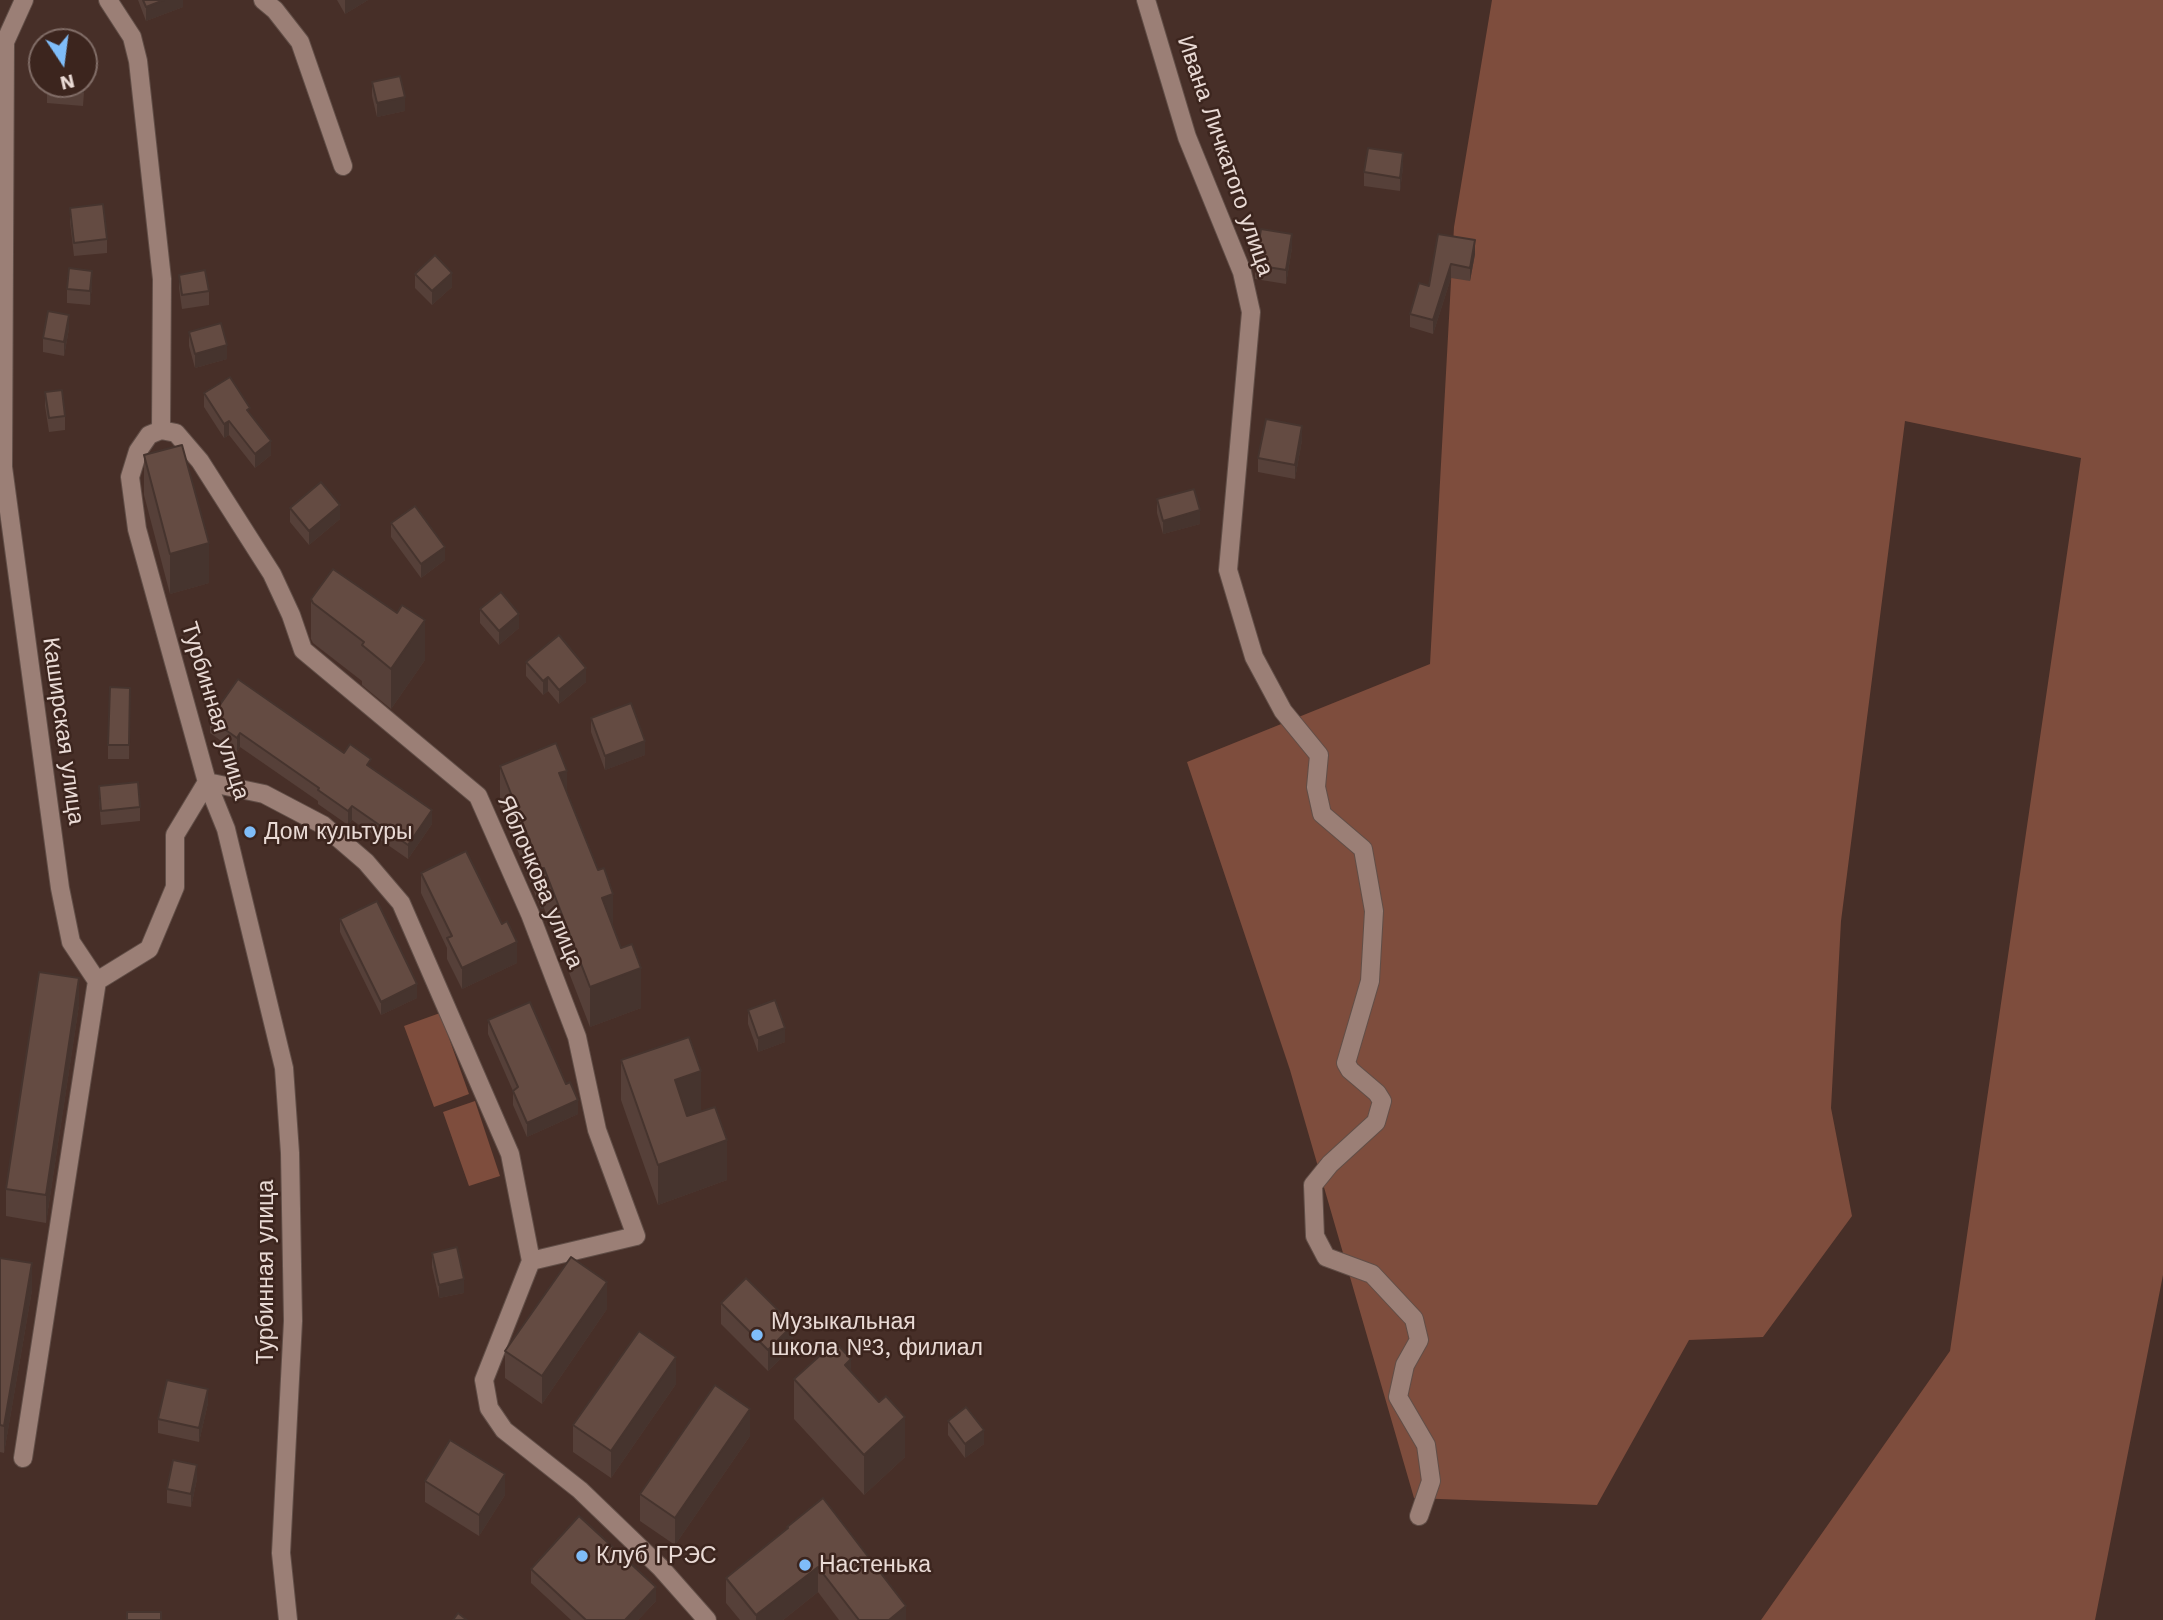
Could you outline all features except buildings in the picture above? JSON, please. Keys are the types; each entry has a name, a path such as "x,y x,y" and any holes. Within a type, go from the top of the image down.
{"street":[{"name":"Каширская улица","path":"23,0 5,41 3,467 60,888 71,942 97,981"},
{"path":"107,0 132,37 138,61 162,279 160,430"},
{"path":"263,0 275,10 300,42 343,166"},
{"name":"Ивана Личкатого улица","path":"1146,0 1187,137 1242,272 1251,312 1228,570 1254,657 1283,711 1319,755 1316,787 1322,814 1363,849 1374,911 1370,981 1346,1063 1382,1101 1376,1122 1331,1164 1313,1185 1315,1236 1326,1257 1371,1274 1414,1319 1419,1340 1405,1365 1398,1397 1426,1445 1431,1481 1419,1516"},
{"name":"Турбинная улица","path":"160,430 149,435 138,451 130,477 137,528 207,782 226,829 284,1068 290,1153 293,1321 281,1553 288,1620"},
{"name":"Яблочкова улица","path":"160,430 176,433 207,472 272,574 291,615 303,650 478,796 530,914 577,1037 597,1130 636,1236 531,1261"},
{"path":"23,1458 97,981 149,949 175,887 175,835 207,782 264,794 323,825 366,862 401,903 510,1154 531,1261 484,1380 489,1408 504,1430 580,1490 661,1568 707,1620"}],"shaded area":[{"path":"1492,0 2163,0 2163,1275 2095,1620 1761,1620 1950,1351 2081,458 1905,421 1841,921 1831,1108 1852,1216 1763,1337 1689,1340 1597,1505 1414,1498 1290,1070 1187,762 1430,664 1454,227"},
{"path":"440,1013 469,1094 434,1107 404,1026"},
{"path":"475,1101 500,1176 469,1186 443,1112"}],"place":[{"name":"Дом культуры","path":"250,832"},
{"name":"Музыкальная школа №3, филиал","path":"757,1335"},
{"name":"Клуб ГРЭС","path":"582,1556"},
{"name":"Настенька","path":"805,1565"}]}
